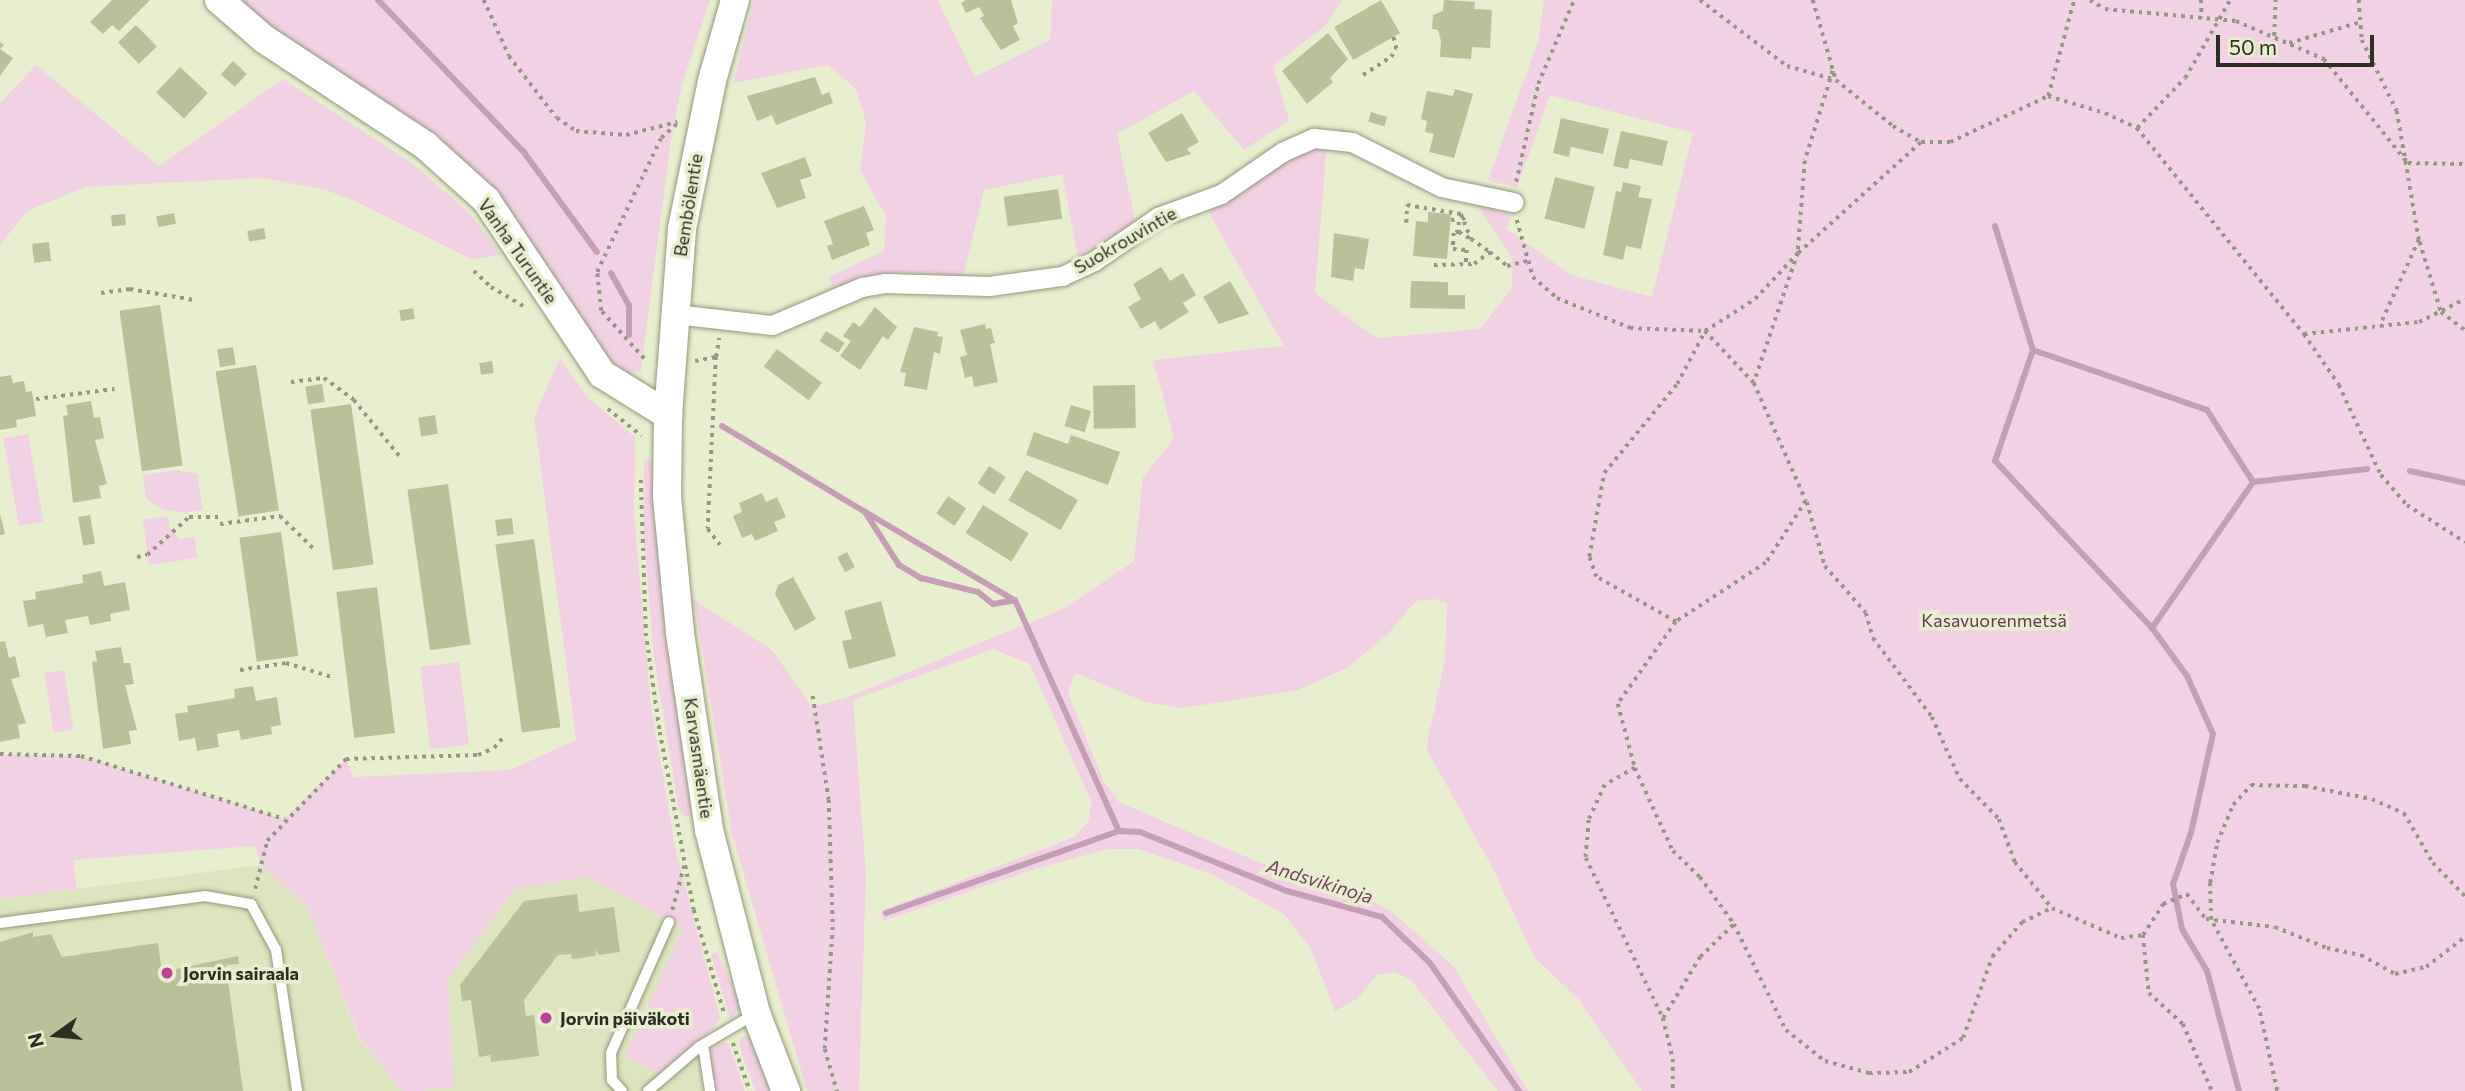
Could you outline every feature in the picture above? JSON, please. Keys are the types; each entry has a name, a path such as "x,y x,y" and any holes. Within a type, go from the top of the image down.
{"main road":[{"name":"Vanha Turuntie","path":"219,0 264,39 426,146 486,200 602,374 667,415"},
{"name":"Bembölentie","path":"667,415 675,314 694,160 736,0"},
{"name":"Karvasmäentie","path":"667,415 667,497 680,634 709,830 757,1013 786,1091"}],"street":[{"name":"Suokrouvintie","path":"675,314 772,325 862,287 884,283 989,286 1062,276 1094,261 1158,217 1221,194 1282,152 1314,138 1352,142 1441,187 1513,202"}],"lane":[{"path":"0,923 205,896 251,904 276,950 297,1091"},
{"path":"622,1091 612,1080 611,1053 668,922"},
{"path":"648,1091 703,1045 757,1013"},
{"path":"703,1045 710,1091"}],"path":[{"path":"484,0 509,56 557,118 576,131 626,135 679,122 661,138 597,272 601,311 639,358 645,359"},
{"path":"1574,0 1538,84 1513,202 1533,277 1558,298 1590,314 1630,328 1705,331 1754,383 1806,501 1825,566 1866,613 1873,638 1932,717 1960,779 1999,819 2015,862 2052,908 2121,938 2144,935"},
{"path":"1700,0 1787,66 1833,79 1893,126 1922,142 1950,142 2048,96 2105,113 2137,128 2304,334 2339,385 2381,475 2407,505 2465,542"},
{"path":"1754,383 1798,253 1805,162 1833,79 1813,0"},
{"path":"2048,96 2074,0"},
{"path":"2090,0 2105,9 2236,21 2274,37 2324,60 2408,163 2465,164"},
{"path":"2201,0 2202,18"},
{"path":"2137,128 2185,78 2230,0"},
{"path":"2274,37 2275,0"},
{"path":"2359,0 2362,40 2397,111 2408,163 2419,240 2441,312 2465,330"},
{"path":"2287,43 2361,22"},
{"path":"1363,75 1391,57 1396,49 1393,36"},
{"path":"1676,622 1597,577 1589,557 1604,473 1677,384 1705,331 1755,299 1798,253 1922,142"},
{"path":"1406,223 1408,205 1463,218"},
{"path":"1451,220 1463,218"},
{"path":"1463,218 1454,232 1453,249 1467,250 1466,263"},
{"path":"1463,218 1471,239"},
{"path":"1454,232 1471,239 1507,266 1527,261"},
{"path":"2380,326 2419,240"},
{"path":"1434,265 1474,264 1490,253"},
{"path":"474,271 491,288 536,313"},
{"path":"101,293 130,289 194,300"},
{"path":"2304,334 2419,323 2465,299"},
{"path":"720,545 708,529 716,357 722,320"},
{"path":"689,361 716,357"},
{"path":"291,382 324,378 354,400 401,458"},
{"path":"36,400 114,389"},
{"path":"605,406 642,436"},
{"path":"1806,501 1766,563 1676,622 1618,704 1635,768 1673,851 1700,877 1734,923 1786,1030 1825,1061 1869,1073 1909,1072 1963,1038 1992,957 2022,922 2052,908"},
{"path":"220,524 280,516 316,551"},
{"path":"137,557 147,555 189,517 219,517"},
{"path":"240,670 286,663 335,678"},
{"path":"813,696 828,800 833,927 825,1049 837,1091"},
{"path":"251,904 267,841 284,820 346,759 478,755 494,748 504,736"},
{"path":"0,754 81,756 284,820"},
{"path":"1635,768 1605,785 1589,820 1586,858 1663,1018 1673,1059 1673,1091"},
{"path":"2211,920 2210,883 2217,843 2233,805 2251,785 2305,786 2372,799 2404,813 2433,863 2465,896"},
{"path":"668,922 684,864"},
{"path":"2212,1091 2183,1024 2150,992 2144,935 2162,904 2187,894 2211,920 2259,1009 2277,1091"},
{"path":"2211,920 2275,927 2327,948 2361,955 2395,974 2426,967 2465,937"},
{"path":"1663,1018 1700,957 1734,923"}],"shaded area":[{"name":"Jorvin sairaala","path":"261,865 307,906 359,1039 402,1091 0,1091 0,899"},
{"name":"Jorvin päiväkoti","path":"589,877 683,928 625,1057 696,1044 704,1091 421,1091 454,1086 448,980 515,889"}],"green space":[{"path":"232,0 710,0 682,85 671,139 641,371 624,373 601,353 528,239"},
{"path":"754,0 938,0 975,77 1050,40 1052,0 1342,0 1325,26 1273,66 1289,120 1244,150 1194,91 1117,134 1135,220 1104,243 1078,257 1062,174 984,190 963,277 901,272 833,288 829,277 884,251 886,216 860,170 866,122 856,89 828,65 733,83"},
{"name":"Kasavuorenmetsä","path":"1544,0 2465,0 2465,1091 1642,1091 1578,999 1535,958 1491,865 1426,748 1445,659 1447,603 1435,599 1416,601 1387,635 1347,668 1298,690 1183,708 1146,702 1075,673 1068,693 1103,780 1119,802 1293,877 1360,894 1391,911 1454,967 1528,1091 1498,1091 1410,979 1394,972 1377,975 1357,999 1335,1011 1311,949 1284,914 1211,874 1138,849 1107,849 1029,871 883,921 881,911 1074,837 1089,821 1091,801 1030,664 993,649 853,700 866,875 859,1091 807,1091 732,834 694,600 772,650 812,707 848,697 1065,608 1134,561 1143,477 1174,439 1153,360 1284,346 1208,211 1299,151 1327,144 1315,293 1376,338 1480,329 1512,288 1511,256 1478,206 1511,214 1507,229 1571,275 1652,297 1693,133 1550,95 1517,188 1488,180 1538,41"},
{"path":"36,65 159,166 283,79 415,165 470,214 501,254 473,260 355,201 326,190 263,178 85,187 27,211 0,245 0,103"},
{"path":"560,358 588,398 635,437 634,513 651,706 676,851 720,1018 714,1028 662,1075 625,1057 683,928 589,877 515,889 448,980 454,1087 421,1091 402,1091 360,1039 307,906 261,865 254,846 73,860 77,889 0,899 0,754 81,756 284,819 346,759 354,777 510,770 576,740 534,417"},
{"path":"28,434 43,522 19,526 3,438"},
{"path":"649,459 657,474 696,814 685,817 679,810 654,659 644,538 644,460"},
{"path":"177,470 197,474 203,510 183,513 162,509 146,498 143,475"},
{"path":"168,516 170,528 179,539 195,537 197,558 149,565 143,520"},
{"path":"459,662 469,744 430,749 420,667"},
{"path":"64,670 73,729 54,732 44,673"},
{"path":"717,952 742,1006 730,1019 711,955"},
{"path":"746,1036 752,1040 771,1091 755,1091 739,1045 741,1037"},
{"path":"722,1043 729,1044 745,1091 717,1091 709,1058 711,1050"}],"building":[{"path":"112,0 150,0 119,31 112,25 103,34 90,22"},
{"path":"966,0 1011,0 1018,23 1013,26 1020,40 1001,50 980,18 984,16 979,7 966,13 961,3"},
{"path":"1381,0 1400,33 1353,60 1334,27"},
{"path":"1444,0 1475,2 1474,9 1492,10 1490,48 1472,47 1471,59 1440,57 1441,41 1438,30 1432,29 1433,15 1443,11"},
{"path":"136,25 157,47 139,64 118,42"},
{"path":"1328,33 1348,59 1330,78 1333,82 1307,104 1282,71"},
{"path":"0,49 13,58 0,76"},
{"path":"233,61 247,74 235,87 221,74"},
{"path":"180,67 208,93 184,119 156,93"},
{"path":"815,77 822,95 829,92 833,103 776,125 772,115 757,121 747,96"},
{"path":"1455,89 1473,94 1454,158 1429,152 1434,134 1425,132 1427,121 1421,119 1427,91 1453,96"},
{"path":"1371,112 1387,117 1384,127 1368,122"},
{"path":"1182,113 1199,142 1187,149 1191,154 1166,162 1148,133"},
{"path":"1561,118 1609,129 1603,154 1571,147 1569,157 1553,153"},
{"path":"1621,131 1668,141 1662,166 1630,159 1628,169 1613,166"},
{"path":"805,157 812,176 800,180 806,198 777,208 761,173"},
{"path":"1555,177 1595,187 1584,229 1545,219"},
{"path":"1623,182 1641,186 1638,197 1652,199 1641,249 1626,246 1623,260 1603,255 1616,191 1621,192"},
{"path":"1058,189 1062,219 1008,226 1004,197"},
{"path":"864,206 874,230 866,233 870,245 832,260 827,246 833,244 824,221"},
{"path":"1428,212 1451,214 1447,259 1413,256 1416,221 1428,222"},
{"path":"174,213 176,224 158,227 156,216"},
{"path":"125,214 126,225 112,226 111,215"},
{"path":"264,228 266,239 249,242 247,231"},
{"path":"1334,233 1369,239 1364,270 1355,268 1353,281 1331,277"},
{"path":"49,242 51,261 34,263 32,244"},
{"path":"1161,267 1170,281 1183,273 1196,295 1183,303 1189,312 1160,330 1155,321 1141,329 1128,307 1141,299 1133,284"},
{"path":"1230,281 1249,314 1219,324 1203,297"},
{"path":"1411,281 1448,282 1448,295 1465,295 1465,309 1410,308"},
{"path":"160,305 183,465 142,471 119,311"},
{"path":"875,307 897,327 888,340 883,336 860,370 840,356 851,341 843,336 853,322 860,327"},
{"path":"413,308 415,319 401,321 399,310"},
{"path":"985,324 986,329 991,328 995,343 990,344 998,382 974,387 972,376 965,378 960,357 967,355 960,330"},
{"path":"914,327 938,332 937,336 943,337 940,354 934,352 927,390 904,386 906,373 900,372"},
{"path":"826,331 845,343 838,353 820,341"},
{"path":"233,347 236,365 220,367 217,350"},
{"path":"777,349 822,383 808,400 764,367"},
{"path":"492,361 494,373 481,375 479,363"},
{"path":"256,365 279,510 239,517 216,371"},
{"path":"11,375 13,383 24,381 26,392 32,391 36,416 16,420 17,427 0,430 0,377"},
{"path":"322,384 325,402 308,404 305,387"},
{"path":"1135,385 1136,428 1094,429 1093,386"},
{"path":"91,401 94,418 100,417 104,438 95,440 107,484 99,486 101,498 73,503 63,416 68,415 66,405"},
{"path":"351,404 374,564 333,570 310,410"},
{"path":"1071,405 1091,411 1085,432 1065,426"},
{"path":"435,415 438,434 421,436 418,418"},
{"path":"1034,432 1068,444 1071,435 1120,452 1108,485 1026,455"},
{"path":"989,466 1006,477 994,495 978,484"},
{"path":"1026,470 1078,500 1060,530 1008,500"},
{"path":"448,484 471,644 430,650 407,490"},
{"path":"762,493 766,502 777,497 786,517 774,522 778,531 755,541 752,534 742,538 733,516 742,512 739,503"},
{"path":"948,496 966,508 954,526 936,513"},
{"path":"983,505 1029,534 1011,562 966,533"},
{"path":"0,514 5,534 0,535"},
{"path":"90,515 95,544 83,546 78,517"},
{"path":"512,518 514,534 497,536 495,520"},
{"path":"281,532 298,656 257,662 239,538"},
{"path":"534,539 560,727 522,733 495,544"},
{"path":"847,552 855,567 845,572 837,557"},
{"path":"101,571 104,586 125,582 130,610 110,614 111,621 90,625 88,616 65,620 68,633 46,637 43,624 28,627 23,601 36,599 35,592 83,583 82,575"},
{"path":"793,577 816,619 795,631 775,594 778,585"},
{"path":"377,587 395,733 354,738 336,592"},
{"path":"881,601 896,656 849,669 842,641 852,639 844,611"},
{"path":"5,641 9,658 15,656 20,677 11,679 26,723 18,725 20,738 0,742 0,642"},
{"path":"121,647 124,663 130,663 134,684 125,685 137,730 129,731 131,744 103,749 92,662 97,661 95,651"},
{"path":"253,686 256,701 277,697 281,725 271,727 272,734 241,740 239,730 217,734 219,747 197,751 195,738 179,741 175,714 188,712 187,706 235,698 234,689"},
{"path":"577,894 579,912 614,907 620,952 599,955 595,950 596,956 572,959 571,954 558,955 524,1000 526,1016 534,1015 539,1056 491,1062 490,1055 479,1057 471,1000 462,1001 460,985 524,901"},
{"path":"33,932 33,937 51,934 62,957 158,943 162,972 238,956 239,964 226,965 243,1091 0,1091 0,942"}],"waterway":[{"path":"378,0 523,151 597,252"},
{"path":"1995,226 2033,350"},
{"path":"611,273 629,305 629,335"},
{"path":"2152,628 1995,461 2033,350 2207,410 2253,482"},
{"path":"722,426 865,512 899,565 921,578 978,592 993,604 1015,600 1119,831"},
{"path":"2239,1091 2207,971 2182,929 2173,884 2191,833 2213,734 2187,676 2152,628 2253,482 2367,469"},
{"path":"2410,471 2465,483"},
{"path":"867,513 1014,600"},
{"name":"Andsvikinoja","path":"886,913 1119,831 1140,832 1287,891 1382,917 1430,963 1519,1091"}],"place":[{"name":"Jorvin sairaala","path":"167,973"},
{"name":"Jorvin päiväkoti","path":"546,1018"}]}
